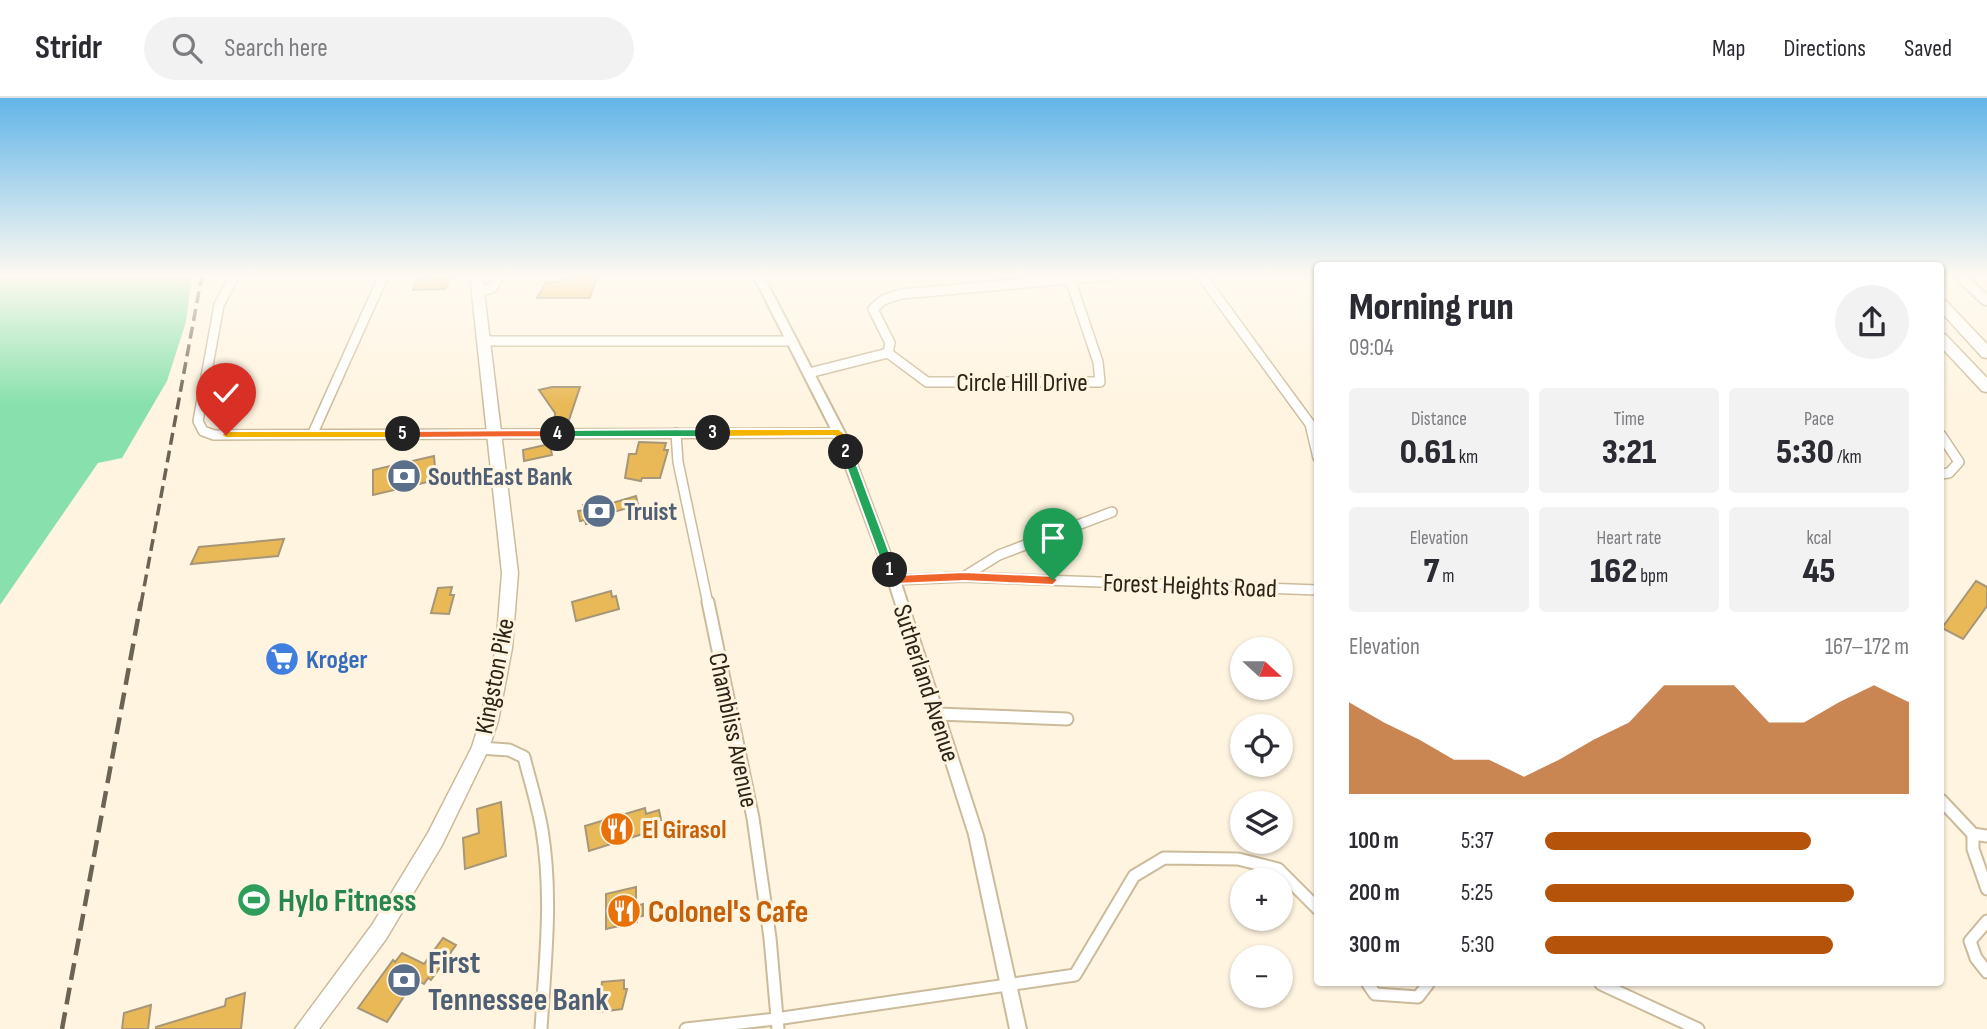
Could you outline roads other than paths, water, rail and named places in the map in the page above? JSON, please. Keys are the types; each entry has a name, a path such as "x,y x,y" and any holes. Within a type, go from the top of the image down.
{"highway":[{"path":"1955,318 1987,353"},
{"path":"1944,341 1987,387"}],"main road":[{"name":"Kingston Pike","path":"306,1029 379,932 435,839 480,748 489,721 504,648 510,573 481,318"}],"street":[{"path":"217,318 198,421 204,431 214,435 839,433"},
{"path":"313,433 364,318"},
{"name":"Sutherland Avenue","path":"780,318 839,433 894,580 976,835 1018,1029"},
{"path":"809,373 888,354 890,343 878,318"},
{"name":"Circle Hill Drive","path":"888,354 927,382 1100,382 1097,362 1083,318"},
{"path":"1233,318 1310,424 1314,441"},
{"path":"484,341 792,341"},
{"name":"Chambliss Avenue","path":"676,433 678,463 753,818 770,938 777,1024"},
{"path":"1944,440 1959,462 1944,473"},
{"path":"964,577 999,555 1112,512"},
{"name":"Forest Heights Road","path":"894,580 964,577 1314,590"},
{"path":"937,714 1067,719"},
{"path":"480,748 509,750 524,757 542,828 546,862 547,920 541,1029"},
{"path":"1944,803 1973,834 1987,836"},
{"path":"1973,834 1973,849 1987,889"},
{"path":"686,1029 777,1024 1075,975 1134,876 1164,858 1238,859 1278,869 1314,905"},
{"path":"1987,921 1970,941 1976,958 1987,972"},
{"path":"1370,986 1375,993 1418,997 1426,986"},
{"path":"1605,986 1699,1029"}],"railway":[{"path":"141,604 194,318"},
{"path":"62,1029 141,602"}],"place":[{"name":"SouthEast Bank","path":"404,476"},
{"name":"Truist","path":"599,511"},
{"name":"Kroger","path":"282,659"},
{"name":"El Girasol","path":"617,829"},
{"name":"Hylo Fitness","path":"254,900"},
{"name":"Colonel's Cafe","path":"624,911"},
{"name":"First Tennessee Bank","path":"404,980"}]}
